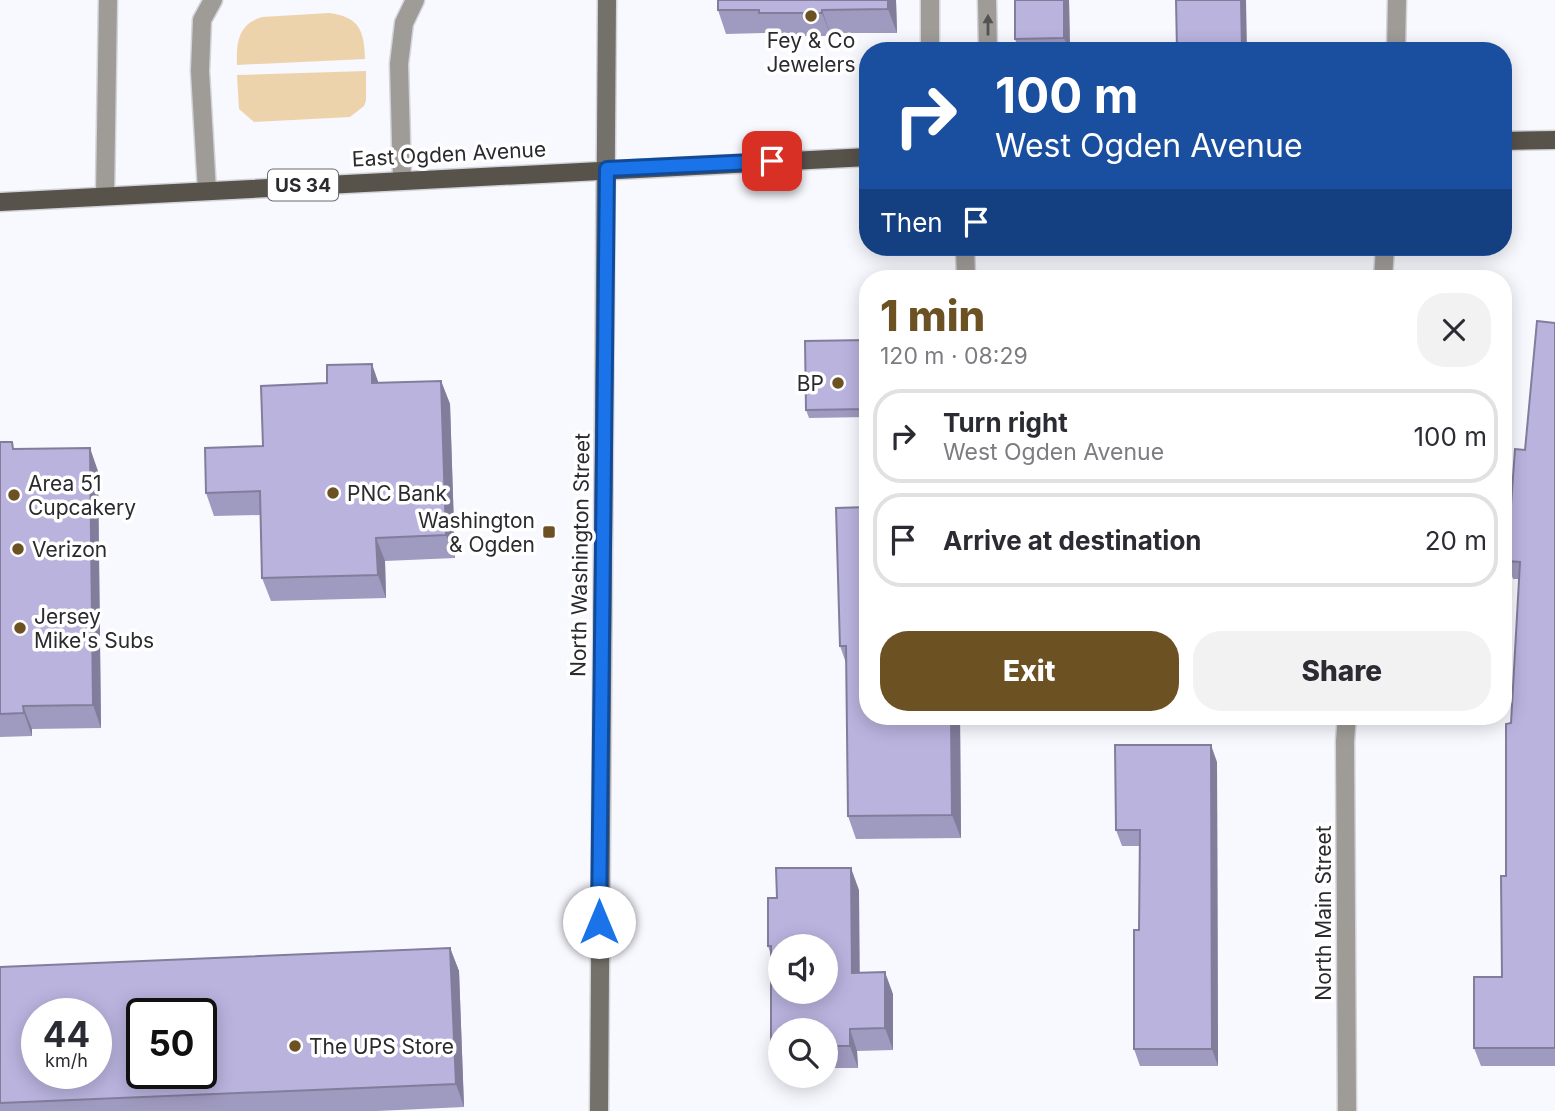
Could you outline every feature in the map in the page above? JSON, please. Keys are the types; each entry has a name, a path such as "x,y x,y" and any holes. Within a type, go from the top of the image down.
{"main road":[{"name":"North Washington Street","path":"599,1111 607,0"},
{"path":"1512,141 1555,140"},
{"name":"US 34","path":"607,169 859,157"},
{"name":"East Ogden Avenue","path":"0,201 607,169"}],"street":[{"path":"105,196 108,0"},
{"path":"207,191 200,71 202,20 212,0"},
{"path":"402,180 399,64 404,23 415,0"},
{"path":"930,0 930,42"},
{"path":"988,0 988,42"},
{"path":"1396,42 1397,0"},
{"name":"North Main Street","path":"1346,725 1347,1111"}],"shaded area":[{"path":"329,13 348,18 358,27 365,59 237,65 240,35 254,20 262,17"},
{"path":"366,71 366,101 364,106 350,117 254,122 239,109 237,75"}],"building":[{"path":"718,0 888,0 888,9 759,13 759,10 718,10"},
{"path":"1015,0 1064,0 1064,38 1015,39"},
{"path":"1176,0 1241,0 1242,42 1177,42"},
{"path":"1537,321 1555,323 1555,1048 1474,1048 1474,977 1502,977 1501,876 1506,876 1506,725 1512,725 1520,562 1512,561 1512,491 1515,449 1525,450"},
{"name":"BP","path":"859,340 859,409 806,410 805,341"},
{"name":"PNC Bank","path":"372,364 372,383 441,381 446,535 376,538 378,575 262,578 260,491 206,493 205,448 263,446 261,386 327,383 327,365"},
{"path":"0,442 12,442 13,449 90,448 93,705 23,706 24,713 0,714"},
{"path":"859,507 859,725 951,725 952,815 848,816 846,646 840,646 836,508"},
{"path":"1115,745 1211,745 1212,1049 1134,1049 1134,930 1139,930 1140,830 1116,830"},
{"path":"776,868 851,868 852,973 885,972 885,1028 850,1029 850,1046 838,1046 838,1018 771,1018 771,1004 838,1004 838,934 768,934 768,898 777,898"},
{"path":"450,948 456,1084 0,1103 0,967"}],"place":[{"name":"Fey & Co Jewelers","path":"811,16"},
{"name":"BP","path":"838,383"},
{"name":"PNC Bank","path":"333,493"},
{"name":"Area 51 Cupcakery","path":"14,495"},
{"name":"Washington & Ogden","path":"549,532"},
{"name":"Verizon","path":"18,549"},
{"name":"Jersey Mike's Subs","path":"20,628"},
{"name":"The UPS Store","path":"295,1046"}],"route":[{"path":"599,922 607,169 772,161"}]}
